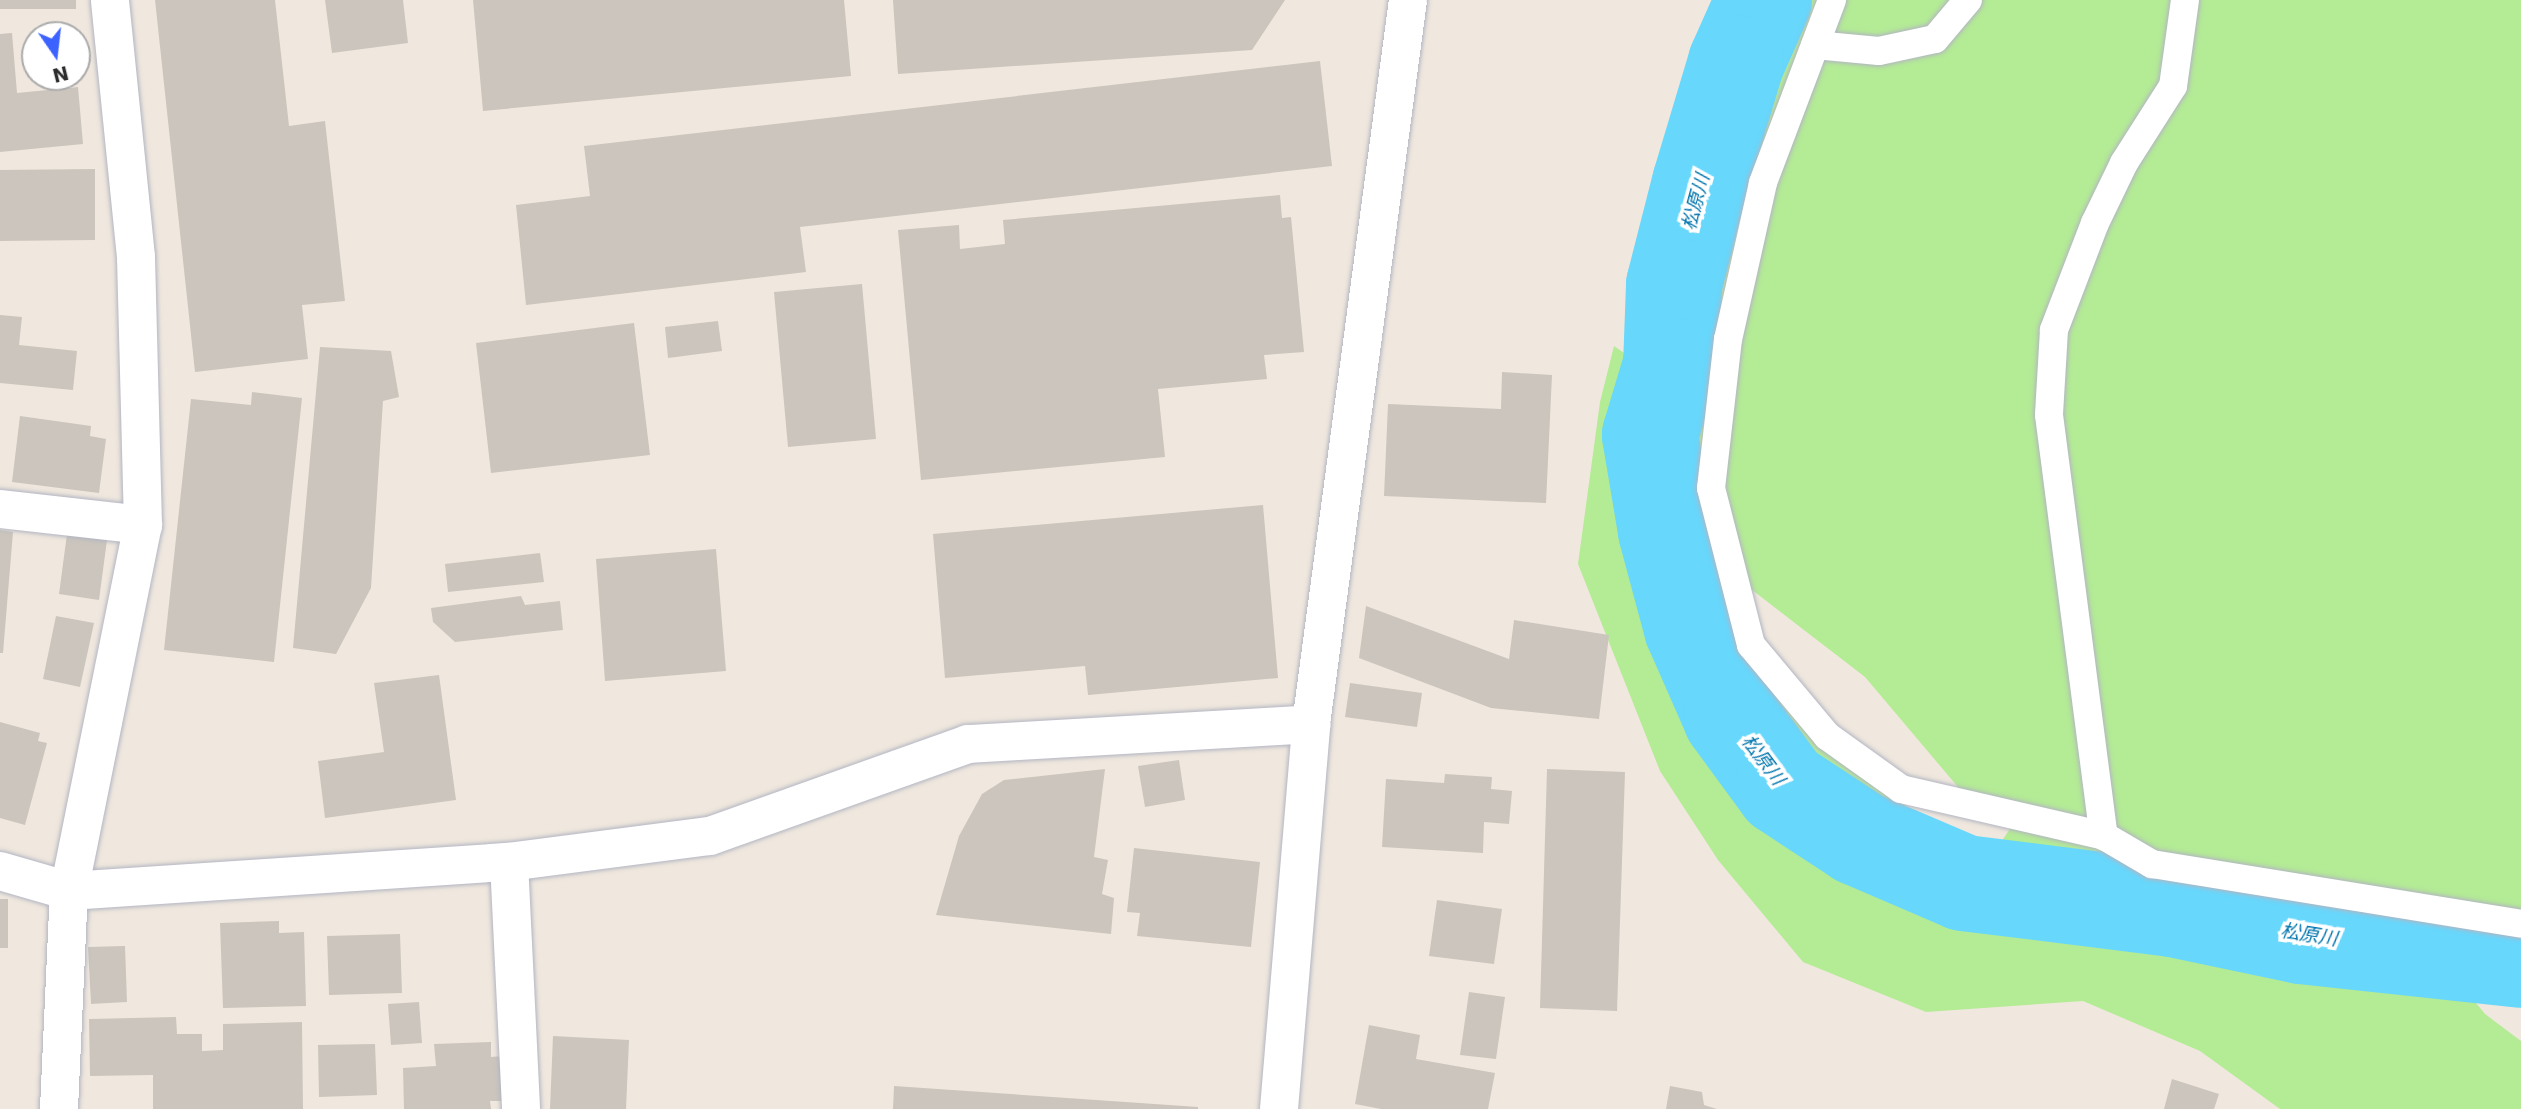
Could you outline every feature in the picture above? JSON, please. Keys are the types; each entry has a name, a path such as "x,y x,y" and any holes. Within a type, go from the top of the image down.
{"street":[{"path":"58,1109 69,891 143,525 136,257 110,0"},
{"path":"1280,1109 1311,724 1408,0"},
{"path":"0,509 143,525"},
{"path":"0,871 69,891 509,862 709,836 968,744 1311,724"},
{"path":"509,862 522,1109"}],"lane":[{"path":"1832,0 1763,184 1728,340 1711,488 1751,645 1827,736 1901,789 2104,836 2152,864 2521,924"},
{"path":"1815,45 1879,51 1935,39 1968,0"},
{"path":"2104,836 2049,415 2054,330 2095,223 2124,163 2173,86 2185,0"}],"green space":[{"path":"1806,0 2521,0 2521,923 2397,907 2485,1014 2521,1041 2521,1109 2280,1109 2200,1051 2083,1001 1926,1012 1803,962 1718,860 1660,771 1578,564 1600,402 1614,346 1666,382 1692,628 1982,870 2018,817 1974,806 1865,677 1747,586 1687,422 1790,31"}],"building":[{"path":"0,0 76,0 76,9 0,9"},
{"path":"155,0 275,0 289,126 325,121 345,301 302,305 308,359 195,372"},
{"path":"325,0 403,0 408,43 332,53"},
{"path":"473,0 844,0 851,76 483,111"},
{"path":"893,0 1285,0 1252,50 898,74"},
{"path":"12,33 17,93 78,91 83,144 0,152 0,34"},
{"path":"1320,61 1332,166 800,227 806,272 526,305 516,205 590,196 584,146"},
{"path":"95,169 95,240 0,241 0,170"},
{"path":"1280,195 1282,218 1291,217 1304,352 1264,355 1267,379 1158,389 1165,457 921,480 898,230 959,225 960,249 1005,244 1003,220"},
{"path":"862,284 876,439 788,447 774,292"},
{"path":"0,315 22,317 19,345 77,351 73,390 0,383"},
{"path":"718,321 722,351 668,358 665,327"},
{"path":"634,323 650,455 491,473 476,343"},
{"path":"320,347 391,351 399,397 383,401 371,588 336,654 293,648"},
{"path":"1502,372 1552,375 1546,503 1384,496 1388,404 1501,409"},
{"path":"252,392 302,398 274,662 164,650 191,399 251,405"},
{"path":"20,416 91,426 90,436 106,439 99,493 12,482"},
{"path":"1263,505 1278,678 1088,695 1085,666 945,678 933,534"},
{"path":"0,530 13,532 3,653 0,653"},
{"path":"67,534 107,540 99,600 59,594"},
{"path":"716,549 726,671 605,681 596,559"},
{"path":"540,553 544,582 448,592 445,564"},
{"path":"521,596 525,605 560,601 563,630 455,642 433,622 431,608"},
{"path":"1366,606 1509,659 1514,620 1609,635 1599,719 1491,708 1359,658"},
{"path":"56,616 94,623 80,687 43,679"},
{"path":"439,675 456,800 325,818 318,761 384,752 374,683"},
{"path":"1350,683 1422,693 1417,727 1345,717"},
{"path":"0,722 40,733 38,741 47,743 25,825 0,818"},
{"path":"1179,760 1185,800 1145,807 1138,766"},
{"path":"1105,769 1094,857 1108,860 1102,894 1114,898 1111,934 936,915 959,836 982,794 1004,780"},
{"path":"1547,769 1625,772 1617,1011 1540,1008"},
{"path":"1445,774 1492,777 1491,789 1512,791 1509,824 1484,822 1483,853 1382,847 1386,779 1444,783"},
{"path":"1134,848 1260,862 1251,947 1137,936 1140,913 1127,912"},
{"path":"0,899 8,899 8,948 0,948"},
{"path":"1437,900 1502,909 1494,964 1429,956"},
{"path":"279,921 279,933 304,932 306,1006 223,1008 220,923"},
{"path":"400,934 402,993 329,995 327,936"},
{"path":"125,946 127,1002 91,1004 88,947"},
{"path":"1469,992 1505,997 1496,1059 1460,1055"},
{"path":"419,1002 422,1043 391,1045 388,1004"},
{"path":"176,1017 177,1034 202,1034 202,1051 223,1050 223,1024 302,1022 303,1109 153,1109 153,1075 90,1076 89,1019"},
{"path":"1369,1025 1420,1035 1416,1059 1495,1073 1488,1109 1381,1109 1355,1104"},
{"path":"553,1036 629,1040 626,1109 550,1109"},
{"path":"491,1042 491,1057 503,1056 505,1101 490,1101 491,1109 404,1109 403,1068 436,1066 434,1044"},
{"path":"375,1044 377,1095 319,1097 318,1045"},
{"path":"2172,1079 2219,1094 2214,1109 2164,1109"},
{"path":"894,1086 1198,1107 1198,1109 893,1109"},
{"path":"1670,1086 1702,1092 1704,1105 1717,1109 1666,1109"}],"waterway":[{"name":"松原川","path":"1764,0 1736,63 1700,183 1674,285 1671,365 1650,435 1666,531 1692,628 1731,717 1783,788 1859,838 1964,883 2173,909 2301,936 2521,960"}]}
